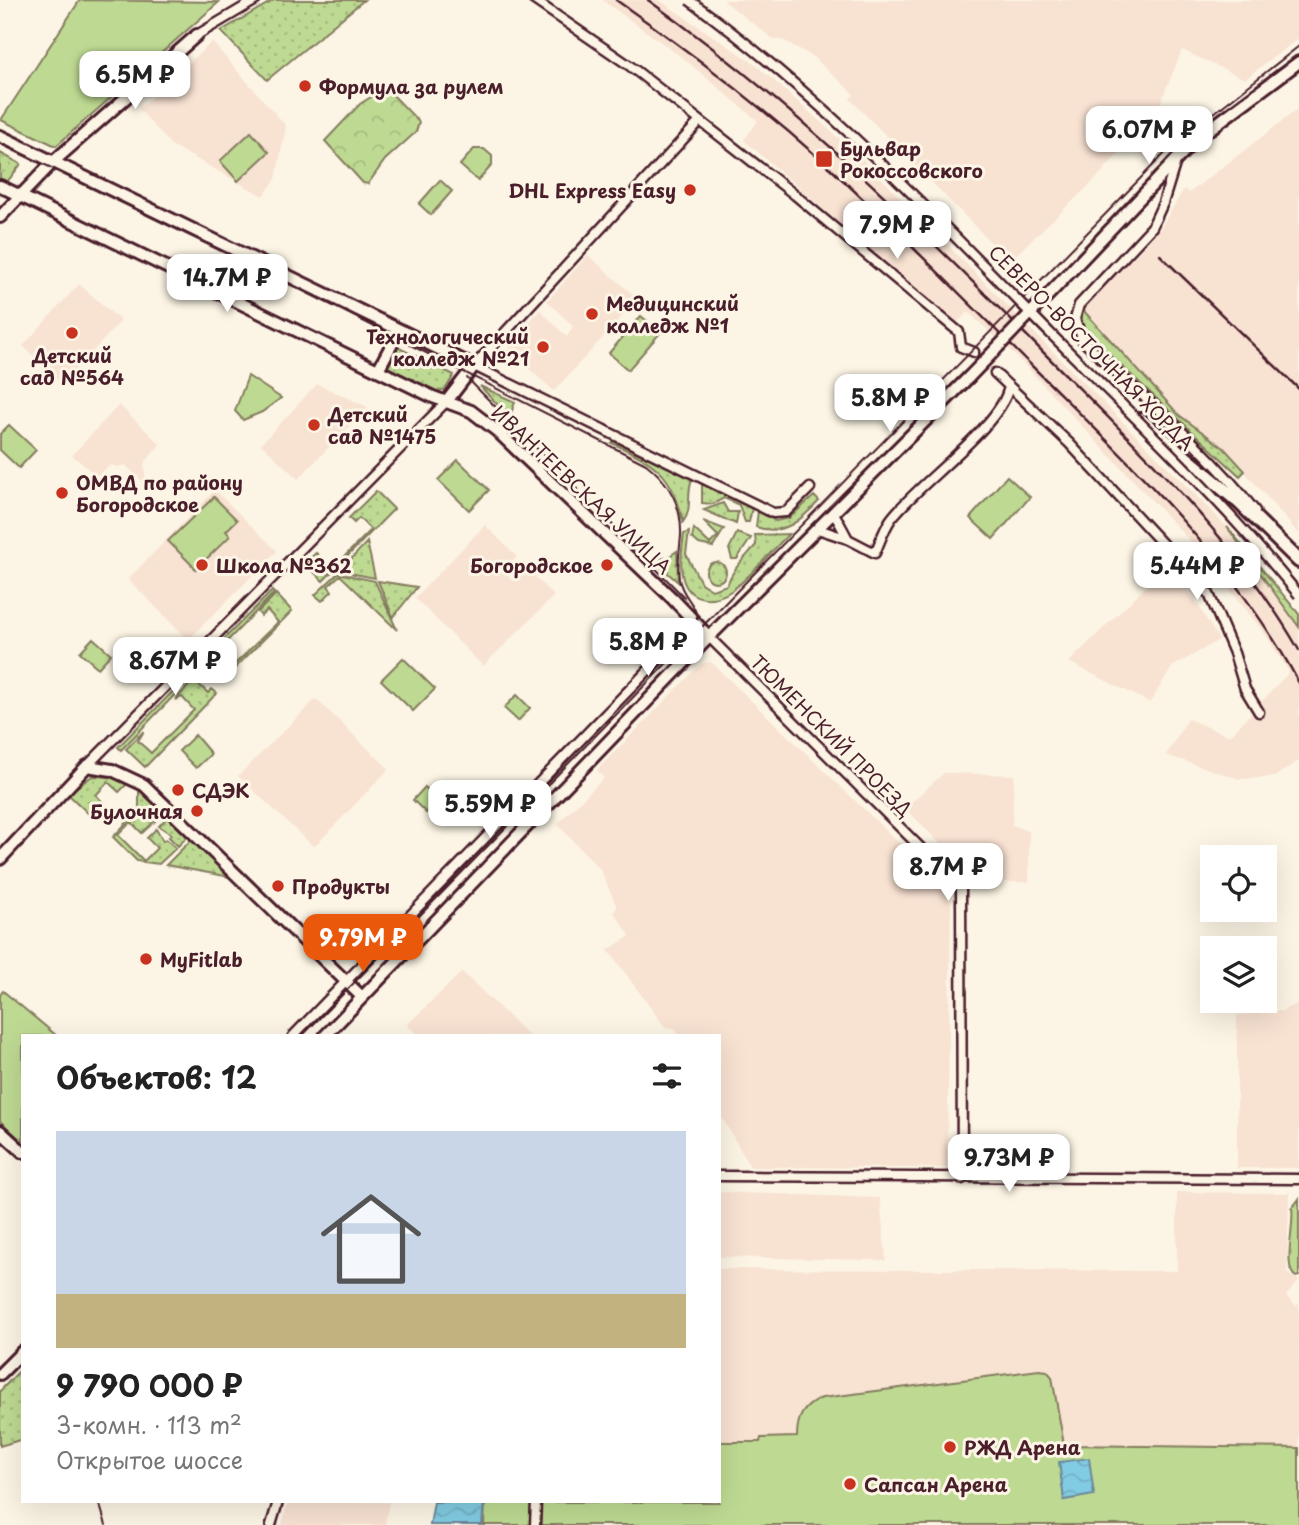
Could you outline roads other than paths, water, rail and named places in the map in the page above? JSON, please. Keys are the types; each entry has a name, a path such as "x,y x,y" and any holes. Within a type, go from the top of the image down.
{"main road":[{"name":"СЕВЕРО-ВОСТОЧНАЯ ХОРДА","path":"690,0 777,66 831,114 1130,409 1299,561"}],"street":[{"path":"0,217 53,162 197,35 256,0"},
{"path":"534,0 629,66 795,195 960,332 958,349 974,352"},
{"name":"СЕВЕРО-ВОСТОЧНАЯ ХОРДА","path":"690,0 776,68 901,182 1175,456 1232,516 1299,595"},
{"path":"327,1034 709,637 969,377 1195,141 1299,62"},
{"path":"2,854 447,401 474,366 700,121"},
{"name":"ИВАНТЕЕВСКАЯ УЛИЦА","path":"0,136 778,514 786,512 810,488"},
{"path":"1176,161 1158,218 1144,237 1079,305 1076,327 1083,341 1233,482 1275,537"},
{"name":"ИВАНТЕЕВСКАЯ УЛИЦА","path":"0,186 378,370 471,411 497,431 709,637"},
{"path":"378,370 399,331"},
{"path":"995,373 1087,462 1209,594 1234,653 1245,690 1259,712"},
{"path":"818,530 848,539 875,553 891,519 981,430 1008,394 1009,386"},
{"path":"834,513 848,539"},
{"path":"295,1034 695,622"},
{"name":"ТЮМЕНСКИЙ ПРОЕЗД","path":"709,637 961,888 962,1179"},
{"path":"87,766 112,770 144,785 362,997"},
{"path":"0,1131 21,1150"},
{"path":"721,1177 1299,1179"},
{"path":"0,1374 21,1353"},
{"path":"271,1525 278,1503"},
{"path":"536,1503 536,1525"}],"water":[{"path":"1089,1458 1094,1495 1064,1500 1059,1462"},
{"path":"434,1503 484,1503 482,1525 430,1525"}],"tunnel":[{"path":"974,352 995,373"}],"tram line":[{"path":"304,1034 1172,146 1299,46"},
{"path":"0,143 262,270 646,464 667,486 679,514 679,579 697,616 695,634"},
{"path":"467,378 684,597"},
{"path":"99,1503 106,1525"}],"railway":[{"path":"616,0 772,118 901,235 1141,475 1211,553 1273,638 1299,683"},
{"path":"648,0 702,40 804,124 902,213 997,306 1148,458 1214,530 1273,608 1299,650"},
{"path":"1160,255 1299,389"}],"place":[{"name":"Формула за рулем","path":"305,86"},
{"name":"Бульвар Рокоссовского","path":"824,159"},
{"name":"DHL Express Easy","path":"690,190"},
{"name":"Медицинский колледж №1","path":"592,314"},
{"name":"Детский сад №564","path":"72,333"},
{"name":"Технологический колледж №21","path":"543,347"},
{"name":"Детский сад №1475","path":"314,425"},
{"name":"ОМВД по району Богородское","path":"62,493"},
{"name":"Школа №362","path":"202,565"},
{"name":"Богородское","path":"607,565"},
{"name":"СДЭК","path":"178,790"},
{"name":"Булочная","path":"197,811"},
{"name":"Продукты","path":"278,886"},
{"name":"MyFitlab","path":"146,959"},
{"name":"РЖД Арена","path":"950,1447"},
{"name":"Сапсан Арена","path":"850,1484"}]}
